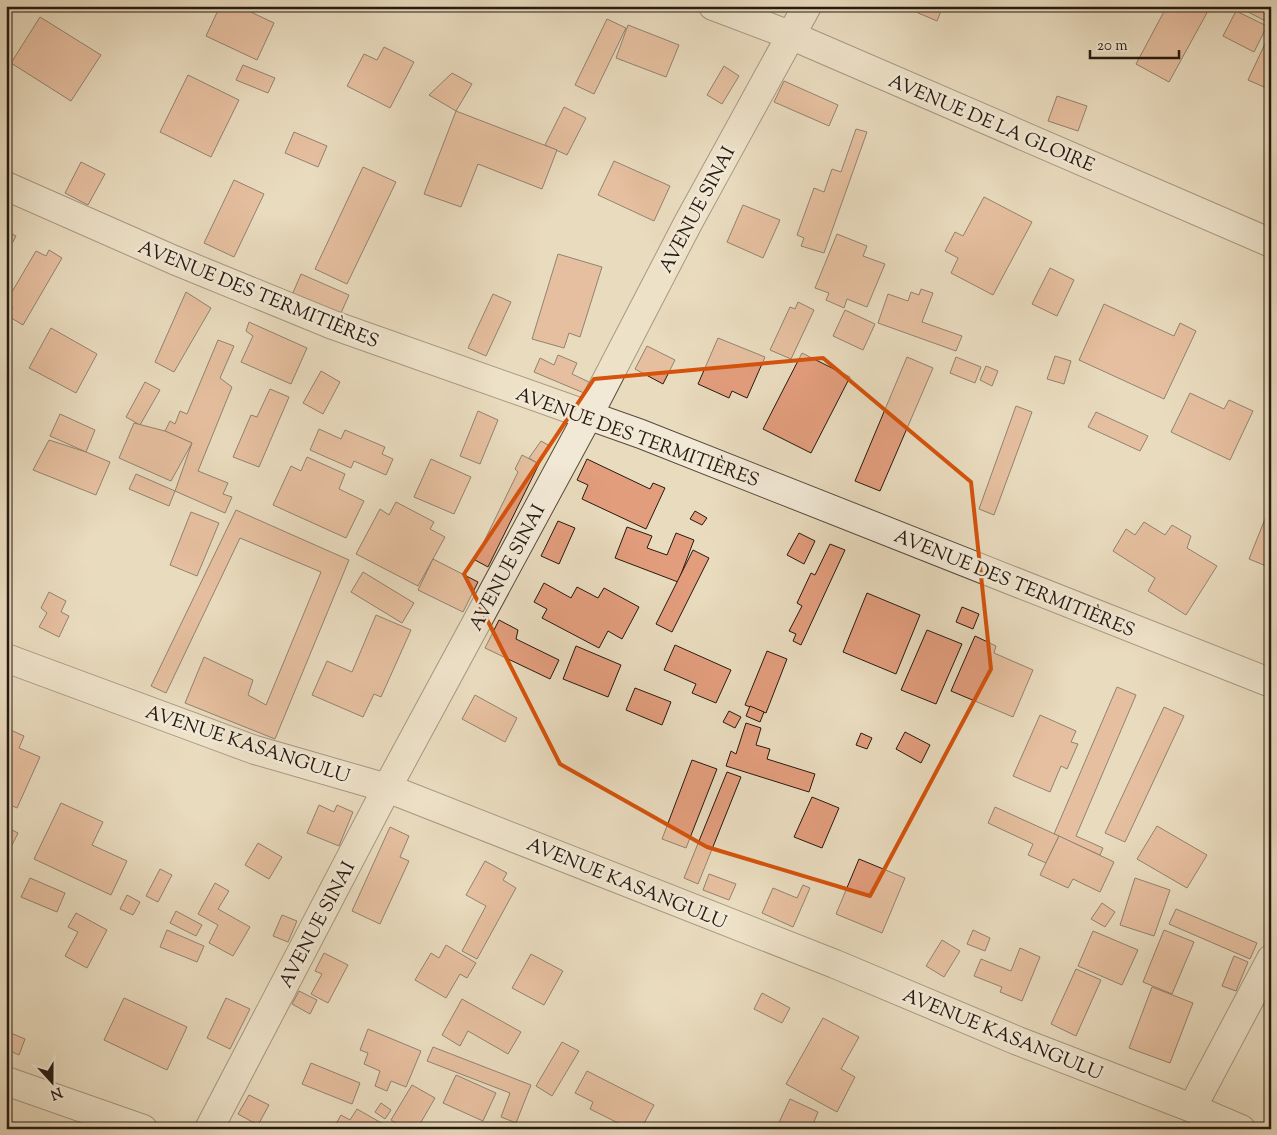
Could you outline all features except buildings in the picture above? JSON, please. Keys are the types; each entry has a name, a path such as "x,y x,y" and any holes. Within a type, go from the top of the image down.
{"street":[{"name":"AVENUE DE LA GLOIRE","path":"713,6 790,35 1271,243"},
{"name":"AVENUE SINAI","path":"209,1129 387,788 588,416 688,223 807,6"},
{"name":"AVENUE DES TERMITIÈRES","path":"6,186 174,260 333,326 641,434 1271,683"},
{"name":"AVENUE KASANGULU","path":"6,658 255,750 387,788 826,961 1018,1041 1192,1108 1241,1129"},
{"path":"1192,1108 1271,959"},
{"path":"6,1081 143,1129"}],"highlighted area":[{"path":"823,358 971,482 991,669 870,896 707,847 560,764 464,574 594,379"}]}
